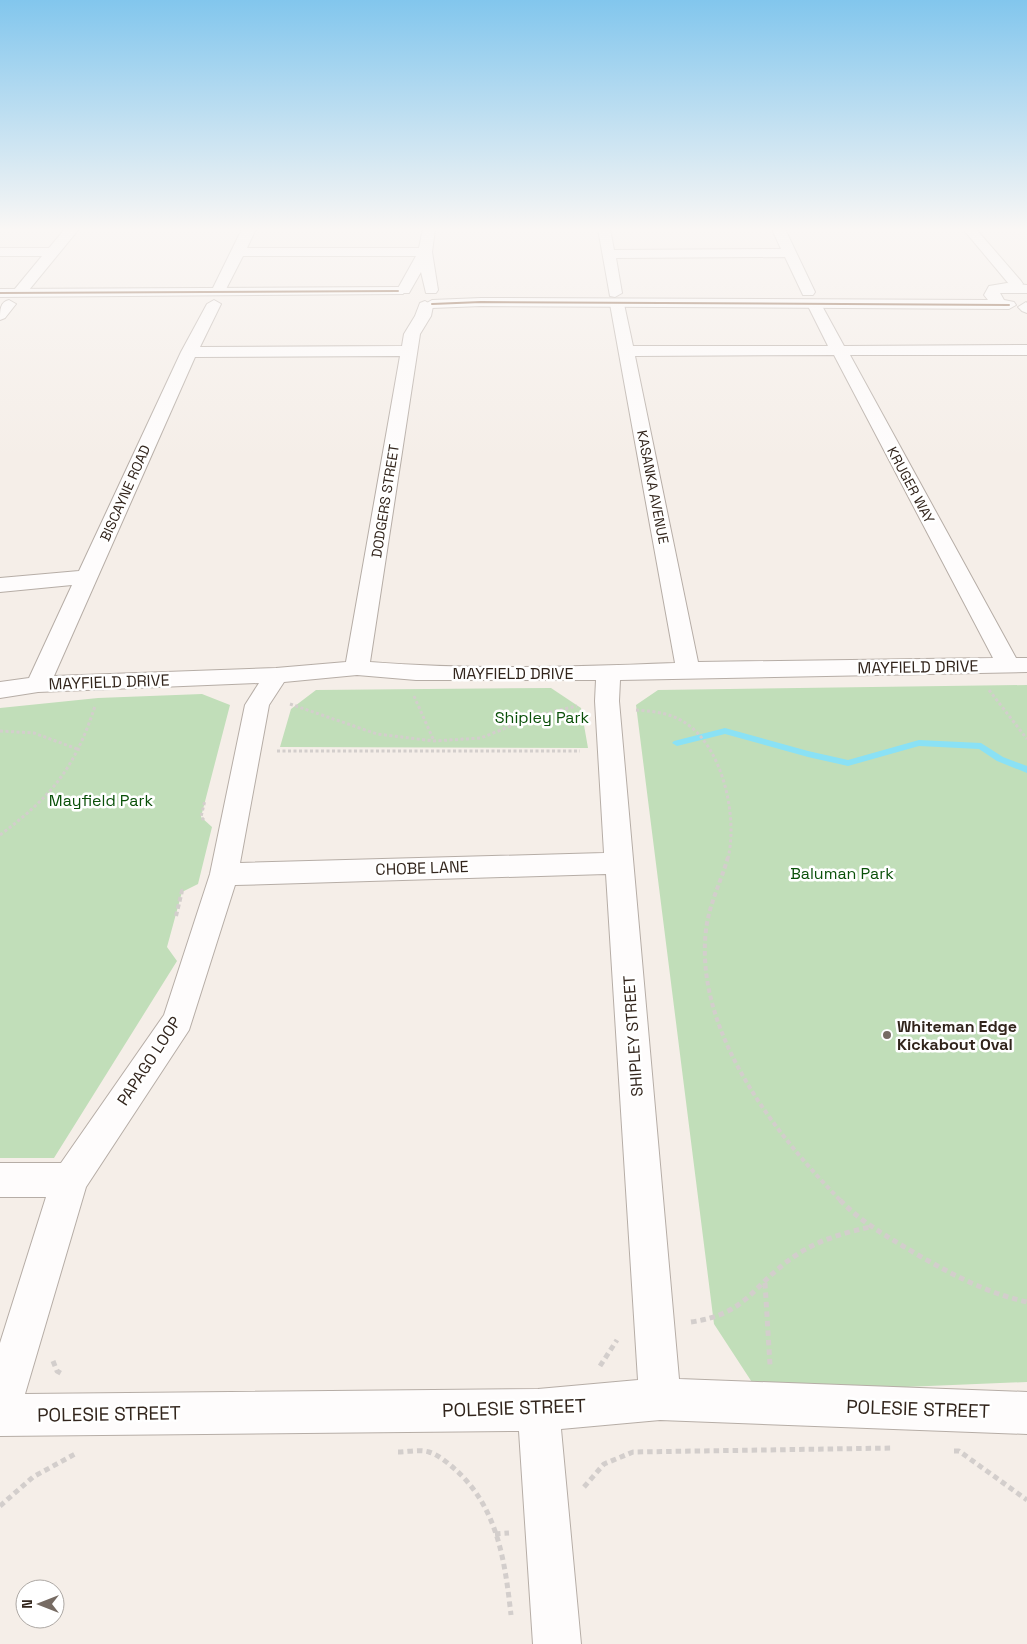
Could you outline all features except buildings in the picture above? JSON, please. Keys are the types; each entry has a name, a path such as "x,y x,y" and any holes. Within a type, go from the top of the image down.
{"street":[{"name":"BISCAYNE ROAD","path":"38,684 189,352 212,306"},
{"path":"368,306 413,308"},
{"path":"189,352 413,308 439,306"},
{"name":"KASANKA AVENUE","path":"618,306 688,670"},
{"name":"KRUGER WAY","path":"815,306 1018,665"},
{"name":"DODGERS STREET","path":"357,668 413,308"},
{"path":"627,352 1027,350"},
{"path":"0,585 87,577"},
{"name":"MAYFIELD DRIVE","path":"0,690 38,684 276,675 357,668 416,673 608,674 688,670 1018,665"},
{"name":"SHIPLEY STREET","path":"608,674 607,700 660,1399"},
{"name":"PAPAGO LOOP","path":"0,1408 70,1180 178,1020 224,874 257,705 276,675"},
{"name":"CHOBE LANE","path":"224,874 620,863"},
{"path":"0,1180 70,1180"},
{"name":"POLESIE STREET","path":"0,1415 538,1410 660,1399 1027,1413"},
{"path":"538,1410 557,1644"}],"path":[{"path":"416,673 414,697 434,741"},
{"path":"987,687 1027,739"},
{"path":"0,835 38,806 59,784 80,750 98,698"},
{"path":"257,705 288,703 377,734 434,741 481,738 538,716 586,704"},
{"path":"634,710 670,716 687,724 712,753 720,774 732,820 731,843 721,881 712,901 706,938 707,980 718,1018 743,1078 787,1145 834,1194 870,1227 946,1271 985,1290 1027,1302"},
{"path":"0,731 34,734 80,750"},
{"path":"267,752 611,751"},
{"path":"206,799 201,817 206,822"},
{"path":"175,919 182,892 190,888"},
{"path":"593,1370 601,1366 614,1347 622,1326 696,1322 726,1316 741,1307 791,1258 814,1244 843,1233 870,1227"},
{"path":"765,1282 771,1374"},
{"path":"52,1357 57,1372 66,1376"},
{"path":"580,1491 604,1464 633,1452 898,1448"},
{"path":"943,1450 959,1451 1027,1500"},
{"path":"390,1452 429,1452 449,1464 468,1479 488,1508 506,1570 513,1625"},
{"path":"0,1506 33,1477 73,1454 82,1453"},
{"path":"495,1534 548,1533"}],"green space":[{"name":"Baluman Park","path":"1027,685 1027,1382 759,1393 714,1324 636,705 658,690"},
{"name":"Shipley Park","path":"551,688 581,708 588,748 280,747 291,709 316,690"},
{"name":"Mayfield Park","path":"202,694 230,705 201,817 212,827 198,884 182,892 167,947 177,961 54,1158 0,1158 0,708 98,698"}],"waterway":[{"path":"677,743 725,731 848,763 919,743 981,746 1000,759 1027,770"}],"place":[{"name":"Whiteman Edge Kickabout Oval","path":"887,1035"}]}
